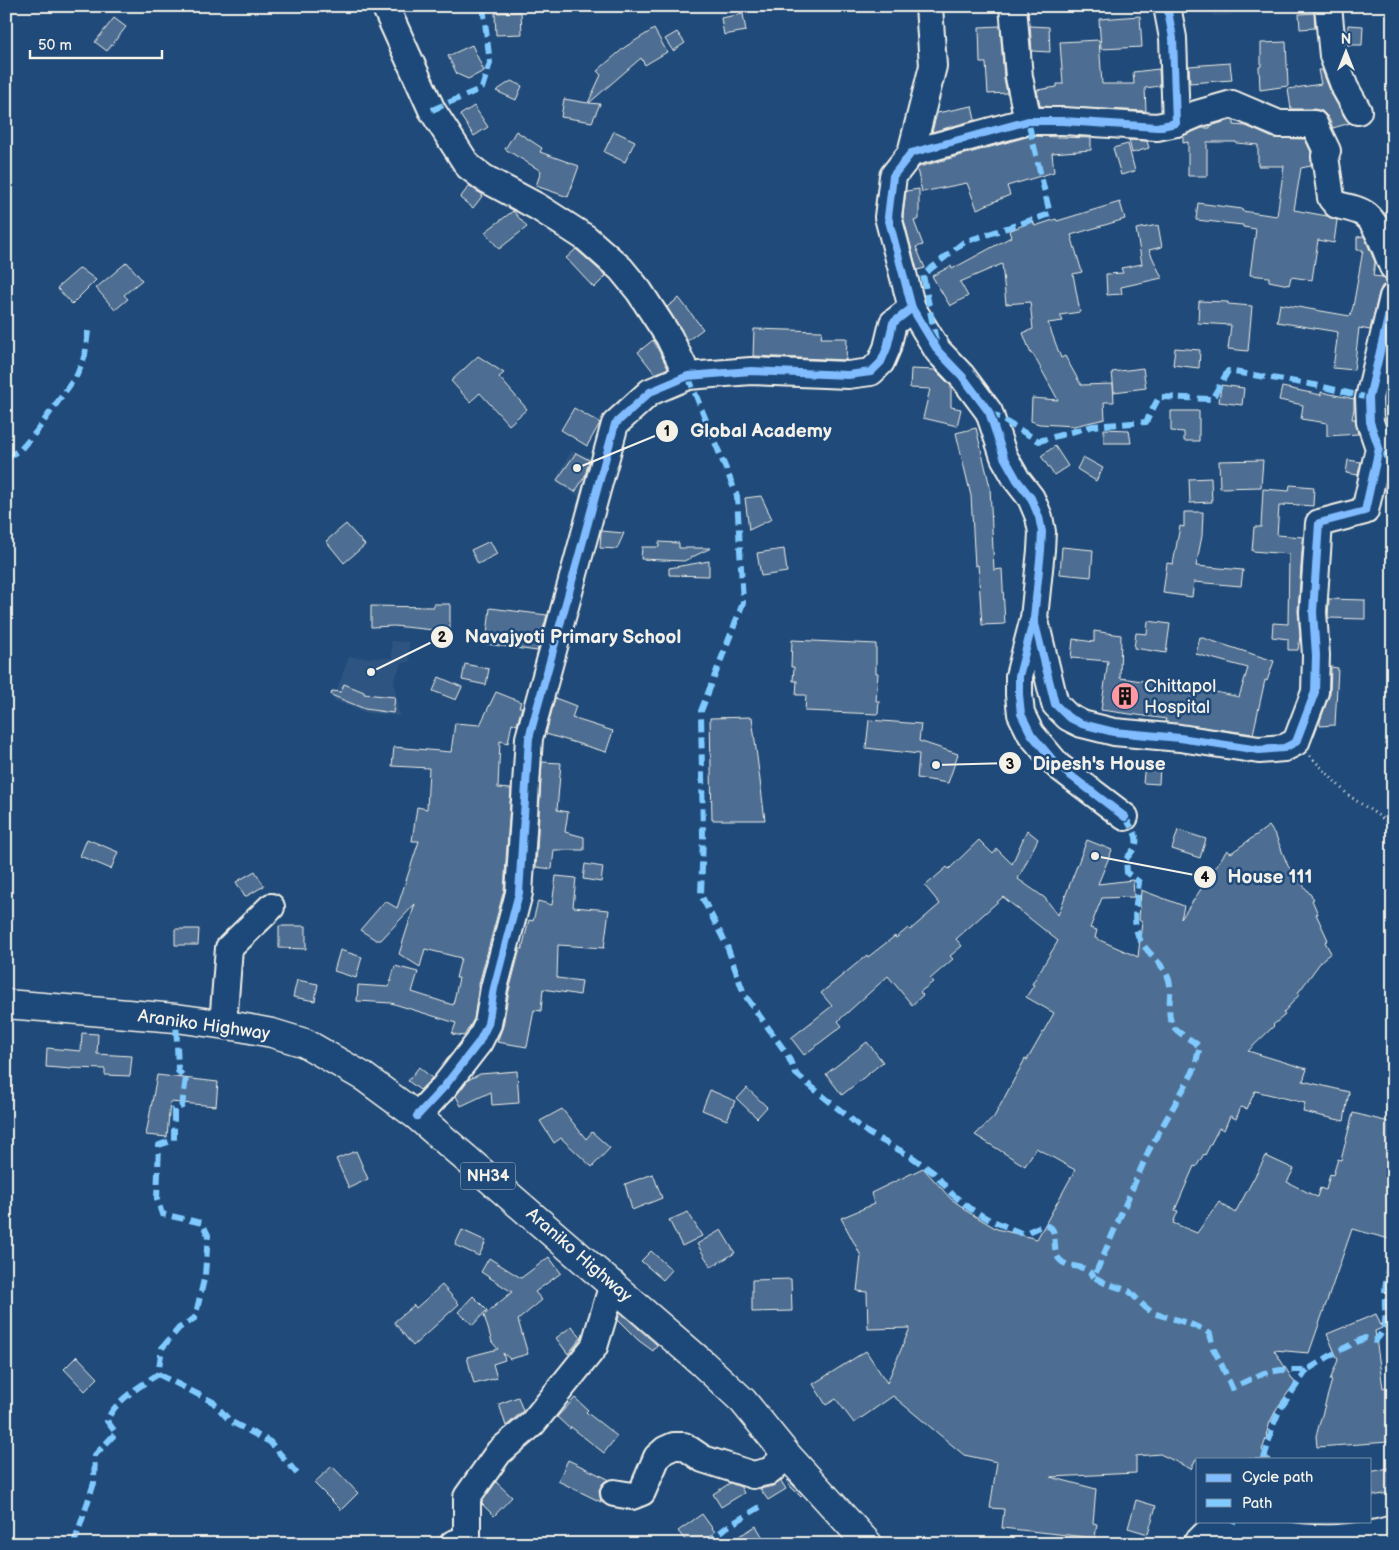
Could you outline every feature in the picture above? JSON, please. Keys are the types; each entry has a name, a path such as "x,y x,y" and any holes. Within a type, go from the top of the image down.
{"highway":[{"name":"Araniko Highway","path":"6,1004 223,1024 272,1033 305,1043 364,1077 417,1116 694,1355 743,1401 788,1455 868,1544"}],"street":[{"path":"385,6 432,110 468,166 484,178 538,207 586,238 621,269 639,290 669,337 688,376"},
{"path":"929,6 933,66 911,153 892,176 888,217 912,308 938,351 962,376 989,412 1004,457 1031,498 1039,517 1042,532 1034,618 1019,676 1018,695 1021,714 1031,734 1058,766 1126,817"},
{"path":"1013,6 1019,77 1028,121"},
{"path":"1167,6 1173,38 1176,124"},
{"path":"1328,6 1333,56 1345,88 1358,111"},
{"path":"911,153 1028,121 1063,121 1157,127 1176,124 1197,114 1232,104 1279,124 1314,124 1327,151 1325,156 1332,198 1337,205 1366,214 1378,231 1393,267"},
{"path":"1034,618 1055,704 1068,716 1082,724 1114,732 1180,738 1259,750 1284,748 1296,742 1315,692 1316,655 1313,612 1319,523 1365,511 1378,448 1370,422 1369,398 1393,297"},
{"path":"417,1116 444,1087 479,1042 488,1024 494,988 519,893 529,738 615,424 650,392 688,376 751,371 848,375 871,372 881,362 887,348 893,323 912,308"},
{"path":"223,1024 229,948 271,907"},
{"path":"453,1544 467,1538 467,1497 499,1452 532,1424 594,1346 613,1284"},
{"path":"614,1493 632,1496 642,1492 657,1457 665,1450 674,1446 684,1446 703,1459 754,1475 770,1471 788,1455"},
{"path":"1196,1544 1209,1531 1219,1525 1233,1523 1309,1538 1350,1536 1393,1529"}],"path":[{"path":"1296,742 1348,795 1389,825"}],"shaded area":[{"path":"1213,6 1245,7 1230,15 1213,16"},
{"path":"571,451 595,459 584,500 555,482"},
{"path":"391,641 409,642 410,662 402,663 394,680 399,716 367,713 333,700 349,657 392,658"}],"building":[{"path":"521,12 522,34 496,35 495,13"},
{"path":"1314,13 1315,28 1300,29 1299,14"},
{"path":"743,14 746,31 724,35 721,18"},
{"path":"1140,16 1142,47 1101,49 1099,19"},
{"path":"114,18 126,27 107,51 95,42"},
{"path":"1348,25 1363,26 1362,45 1347,45"},
{"path":"1000,26 1007,93 988,94 986,63 980,63 979,27"},
{"path":"1030,26 1049,27 1050,52 1032,51"},
{"path":"654,29 667,52 645,65 641,58 589,103 600,104 592,122 561,117 564,99 588,103 601,75 597,71 625,47"},
{"path":"677,32 685,43 673,51 665,39"},
{"path":"1099,40 1102,84 1134,84 1133,72 1159,69 1160,86 1145,88 1146,111 1040,106 1037,90 1057,87 1057,84 1063,84 1060,42"},
{"path":"1286,42 1288,86 1260,90 1261,43"},
{"path":"472,45 484,71 468,79 457,74 448,56"},
{"path":"1230,63 1232,80 1190,83 1189,66"},
{"path":"1318,70 1322,70 1332,95 1345,118 1350,123 1333,128 1328,117 1322,111 1291,109 1288,89 1321,84"},
{"path":"511,81 522,86 516,100 496,91"},
{"path":"474,106 488,127 474,136 460,115"},
{"path":"972,106 975,120 932,132 937,113"},
{"path":"1231,120 1234,121 1234,125 1246,126 1273,138 1305,139 1311,152 1311,166 1301,168 1294,210 1327,216 1337,220 1334,243 1318,240 1312,280 1291,277 1289,285 1269,281 1269,277 1250,275 1256,229 1243,227 1243,225 1196,220 1198,203 1277,216 1284,166 1258,166 1258,145 1236,142 1207,142 1207,176 1188,176 1188,142 1183,143 1183,136 1202,128 1210,128 1210,126"},
{"path":"516,131 542,148 540,152 579,166 568,197 536,186 541,171 505,149"},
{"path":"614,131 635,141 625,162 604,152"},
{"path":"1030,136 1091,138 1091,150 1052,153 1054,172 1007,186 1010,195 977,209 967,183 922,192 917,169 919,167"},
{"path":"1129,140 1147,141 1149,148 1132,153"},
{"path":"1128,144 1135,171 1121,175 1113,148"},
{"path":"469,186 483,195 473,208 460,198"},
{"path":"919,189 919,219 914,221 923,245 916,247 925,268 917,270 903,216 906,191"},
{"path":"1120,202 1125,219 1071,235 1082,272 1073,274 1080,312 1060,315 1063,321 1048,323 1061,358 1065,356 1081,385 1113,384 1114,402 1104,402 1105,419 1074,426 1039,424 1031,421 1032,398 1058,400 1033,354 1031,354 1023,333 1033,329 1030,302 1006,304 1002,264 960,282 968,296 950,306 932,276 951,266 952,269 1011,237 1009,231 1033,221 1035,226"},
{"path":"513,211 527,227 499,249 485,232"},
{"path":"1158,225 1162,247 1149,250 1162,278 1121,287 1122,294 1107,295 1106,274 1123,273 1121,268 1142,264 1136,229"},
{"path":"1364,236 1375,262 1373,276 1383,277 1389,283 1382,286 1379,293 1370,330 1359,328 1354,370 1333,368 1338,332 1277,322 1280,304 1350,316 1363,250 1357,250 1357,237"},
{"path":"576,249 606,276 594,288 566,258"},
{"path":"127,262 142,280 124,295 128,299 115,310 96,288"},
{"path":"80,268 96,280 72,304 57,288"},
{"path":"679,298 703,329 687,341 667,307"},
{"path":"1199,301 1228,302 1228,304 1252,306 1248,351 1228,349 1231,325 1198,323"},
{"path":"754,329 822,331 821,338 847,338 846,360 753,356"},
{"path":"653,340 668,368 655,374 638,352"},
{"path":"1175,348 1200,350 1199,368 1173,365"},
{"path":"478,356 504,373 499,377 527,409 509,425 480,393 470,402 451,381"},
{"path":"1143,368 1146,388 1114,392 1112,372"},
{"path":"911,369 935,370 951,386 951,407 961,409 957,426 923,418 930,389 910,388"},
{"path":"1221,385 1244,388 1242,405 1219,402"},
{"path":"1282,387 1354,399 1352,419 1355,419 1358,434 1327,436 1327,423 1301,419 1303,405 1279,400"},
{"path":"574,408 600,423 587,446 561,430"},
{"path":"1171,411 1199,411 1199,441 1184,441 1184,432 1171,431"},
{"path":"976,428 990,487 994,570 1002,569 1005,624 982,625 978,565 975,566 971,496 956,433"},
{"path":"1104,429 1129,430 1131,443 1104,443"},
{"path":"1055,446 1068,466 1054,475 1041,456"},
{"path":"576,453 589,460 585,476 575,492 557,480"},
{"path":"1083,457 1103,468 1096,481 1077,469"},
{"path":"1263,460 1261,487 1220,488 1219,461"},
{"path":"1348,460 1361,462 1358,475 1346,473"},
{"path":"1211,478 1212,502 1190,503 1189,479"},
{"path":"1290,485 1314,487 1313,506 1285,504 1284,506 1279,506 1277,535 1303,537 1298,611 1300,636 1298,650 1288,650 1288,639 1272,637 1273,623 1288,624 1289,554 1252,551 1254,527 1261,527 1263,489 1289,491"},
{"path":"761,496 772,519 749,530 745,498"},
{"path":"1184,512 1203,512 1202,536 1196,566 1243,570 1241,586 1194,582 1192,597 1163,593 1167,563 1173,564 1180,526 1184,527"},
{"path":"346,524 365,545 344,563 326,541"},
{"path":"601,531 624,533 617,549 600,548"},
{"path":"490,541 497,554 478,564 471,550"},
{"path":"659,542 679,543 679,548 711,548 684,561 641,559 642,547 659,547"},
{"path":"1062,547 1093,550 1091,577 1060,574"},
{"path":"784,549 787,572 761,576 757,553"},
{"path":"709,561 709,576 669,575 669,568"},
{"path":"1329,599 1365,600 1365,619 1328,618"},
{"path":"434,604 450,604 450,632 434,632 434,630 394,626 371,627 371,606 434,607"},
{"path":"490,608 547,615 537,651 486,644"},
{"path":"1148,621 1170,624 1166,653 1134,648 1136,633 1147,634"},
{"path":"1094,631 1121,635 1120,678 1173,685 1173,683 1239,697 1248,668 1196,654 1200,637 1274,661 1267,681 1265,680 1253,734 1165,722 1166,719 1101,710 1108,661 1071,658 1073,639 1094,642"},
{"path":"792,640 876,644 876,673 878,673 876,701 879,701 878,714 805,711 806,695 796,695 797,681 793,681 794,667 791,667"},
{"path":"465,664 489,669 486,685 462,680"},
{"path":"1331,667 1338,668 1335,725 1320,726 1330,693"},
{"path":"439,677 462,687 456,700 433,691"},
{"path":"344,684 364,692 364,694 395,697 393,713 365,709 331,695 332,691 341,692"},
{"path":"496,692 521,702 519,707 522,707 517,725 512,723 508,743 500,741 498,788 511,789 504,890 479,984 474,1019 464,1036 452,1034 456,1023 391,1003 357,1001 358,985 389,987 395,966 418,972 412,992 453,1005 459,978 456,978 461,958 425,949 420,967 399,954 415,904 381,940 376,940 360,930 385,901 397,908 419,841 412,841 417,807 427,809 429,768 392,766 394,747 451,752 455,723 480,725"},
{"path":"555,698 576,706 572,718 613,731 606,752 546,734"},
{"path":"752,717 765,820 712,820 710,718"},
{"path":"869,720 921,724 919,741 958,754 948,783 917,778 919,754 866,748"},
{"path":"542,762 561,763 557,810 568,812 565,832 584,837 584,850 554,850 552,869 536,867"},
{"path":"1145,764 1160,766 1159,784 1143,783"},
{"path":"1269,826 1276,836 1288,866 1314,899 1312,900 1318,914 1316,914 1328,940 1325,942 1331,953 1323,959 1298,993 1299,995 1283,1013 1285,1015 1248,1051 1307,1069 1303,1081 1349,1092 1344,1121 1303,1112 1305,1103 1255,1091 1247,1109 1241,1107 1236,1119 1230,1116 1224,1130 1219,1128 1205,1155 1196,1167 1194,1166 1175,1210 1178,1211 1173,1223 1197,1233 1219,1202 1235,1213 1266,1156 1294,1169 1287,1182 1317,1197 1320,1188 1326,1190 1330,1174 1333,1175 1338,1159 1341,1160 1353,1113 1393,1123 1393,1240 1352,1229 1309,1353 1274,1350 1295,1383 1277,1408 1270,1422 1262,1450 1269,1458 1196,1458 1191,1469 1160,1454 1136,1456 1136,1473 1051,1477 1096,1489 1093,1523 1097,1524 1095,1538 1002,1528 1004,1509 990,1508 997,1462 964,1455 893,1396 854,1423 836,1399 826,1405 813,1384 866,1351 887,1383 910,1328 868,1329 867,1292 857,1291 861,1256 841,1218 874,1204 871,1193 923,1168 951,1199 963,1209 997,1229 1037,1239 1075,1170 1036,1148 1025,1166 975,1135 994,1117 1025,1059 1027,1060 1054,1013 1026,997 1058,941 1003,897 956,939 962,946 950,956 953,959 930,979 933,982 920,992 923,995 912,1005 888,976 838,1021 842,1026 804,1055 791,1038 832,1006 821,993 867,955 868,957 908,928 910,930 940,904 925,886 947,867 949,869 979,840 993,854 997,849 1012,864 1027,830 1038,839 1018,879 1045,898 1058,915 1087,840 1112,850 1098,884 1133,880 1134,897 1102,898 1090,928 1097,930 1095,938 1138,957 1142,922 1139,920 1141,890 1184,906 1181,919 1227,850 1231,853"},
{"path":"1178,830 1206,839 1200,858 1172,849"},
{"path":"87,839 118,852 111,869 80,856"},
{"path":"585,864 603,867 601,882 583,879"},
{"path":"255,871 264,886 245,897 236,882"},
{"path":"556,876 576,878 573,907 609,910 604,948 558,945 557,978 582,981 580,995 543,989 541,1011 534,1010 527,1047 497,1042 503,1026 509,991 529,920 533,921 538,901 552,905"},
{"path":"279,926 306,926 306,949 279,948"},
{"path":"175,929 199,929 198,945 175,945"},
{"path":"340,950 362,957 356,978 334,971"},
{"path":"297,980 318,984 315,1001 293,997"},
{"path":"82,1033 98,1034 97,1054 132,1056 130,1076 105,1075 105,1069 46,1067 47,1048 81,1051"},
{"path":"867,1042 883,1062 842,1095 826,1074"},
{"path":"419,1067 432,1078 420,1090 408,1081"},
{"path":"517,1071 519,1103 492,1105 491,1092 461,1106 456,1096 468,1080 480,1074"},
{"path":"157,1075 218,1082 216,1106 170,1102 167,1137 146,1135"},
{"path":"747,1088 767,1107 757,1118 737,1099"},
{"path":"710,1090 735,1101 727,1120 702,1110"},
{"path":"562,1109 586,1139 592,1132 610,1148 592,1167 561,1138 554,1143 540,1121"},
{"path":"356,1151 368,1179 349,1188 336,1159"},
{"path":"653,1174 662,1198 632,1210 625,1184"},
{"path":"688,1212 702,1236 682,1246 669,1220"},
{"path":"462,1230 486,1241 479,1256 455,1245"},
{"path":"721,1230 735,1253 711,1267 697,1244"},
{"path":"651,1251 672,1270 663,1280 641,1261"},
{"path":"549,1257 561,1273 535,1292 542,1300 518,1320 528,1354 510,1359 503,1353 505,1360 493,1364 497,1378 474,1384 467,1357 498,1349 492,1342 484,1315 512,1292 481,1272 489,1258 521,1278"},
{"path":"791,1279 792,1311 752,1312 752,1280"},
{"path":"442,1285 459,1304 413,1346 394,1322 414,1305 416,1308"},
{"path":"473,1296 487,1310 473,1325 458,1312"},
{"path":"620,1312 657,1345 653,1351 638,1340 618,1320"},
{"path":"1376,1314 1382,1328 1375,1331 1383,1388 1386,1387 1393,1409 1393,1437 1388,1439 1389,1442 1317,1447 1316,1436 1332,1380 1330,1380 1338,1360 1327,1334"},
{"path":"572,1326 581,1338 568,1354 556,1338"},
{"path":"77,1356 98,1378 85,1391 64,1369"},
{"path":"518,1397 523,1411 506,1426 499,1404"},
{"path":"575,1398 588,1410 586,1412 617,1436 604,1453 571,1427 570,1429 557,1417"},
{"path":"568,1460 608,1479 599,1490 601,1502 558,1481"},
{"path":"332,1466 358,1493 341,1510 314,1483"},
{"path":"1393,1467 1393,1492 1373,1496 1372,1472"},
{"path":"788,1480 803,1495 801,1497 786,1482"},
{"path":"781,1481 786,1489 768,1500 760,1489 773,1486"},
{"path":"496,1482 512,1497 494,1516 482,1502"},
{"path":"730,1483 741,1487 744,1493 721,1507 713,1494"},
{"path":"1136,1500 1156,1506 1148,1534 1128,1528"},
{"path":"702,1514 715,1532 699,1544 688,1544 678,1531"},
{"path":"756,1526 767,1544 726,1544"}],"marked path":[{"path":"432,110 482,88 490,63 483,6"},
{"path":"936,341 923,275 964,242 1050,214 1028,121"},
{"path":"6,458 21,449 36,432 77,375 85,355 88,331"},
{"path":"989,412 1039,441 1093,426 1146,422 1159,397 1212,399 1228,371 1315,385 1369,398"},
{"path":"688,376 737,496 743,603 701,711 703,837 701,895 727,946 744,994 787,1054 796,1074 868,1133 912,1157 934,1173 952,1194 969,1208 988,1219 1021,1233 1044,1226 1051,1228 1057,1256 1060,1260 1065,1264 1085,1269 1094,1277"},
{"path":"1379,448 1393,466"},
{"path":"1125,817 1133,829 1136,838 1135,847 1126,859 1127,873 1139,882 1135,913 1138,936 1145,948 1167,974 1170,986 1169,1010 1173,1026 1200,1047 1193,1072 1149,1150 1094,1277 1129,1291 1153,1313 1188,1323 1210,1334 1213,1348 1232,1388 1264,1373 1281,1370 1307,1370 1338,1351 1365,1338 1375,1341 1383,1330 1385,1320 1386,1283 1393,1245"},
{"path":"74,1544 94,1483 95,1455 116,1433 107,1421 110,1414 129,1394 158,1374 162,1348 179,1328 195,1318 205,1275 208,1235 202,1223 162,1214 157,1199 159,1145 174,1140 174,1110 182,1106 186,1078 178,1071 176,1018"},
{"path":"1264,1458 1273,1425 1280,1409 1307,1370"},
{"path":"158,1374 213,1402 230,1421 270,1442 299,1476"},
{"path":"706,1544 727,1527 760,1507"}],"cycle path":[{"path":"1125,817 1058,766 1031,734 1021,714 1019,676 1034,618 1042,532 1039,517 1031,498 1017,480 1004,457 989,412 962,376 938,351 912,308 888,217 893,176 911,153 1028,121 1063,121 1157,127 1176,123 1173,38 1167,6"},
{"path":"1034,620 1055,704 1068,717 1082,724 1114,732 1180,738 1259,750 1284,748 1296,742 1315,692 1316,655 1313,612 1319,523 1365,511 1379,448 1370,422 1369,398 1393,297"},
{"path":"417,1116 444,1087 479,1042 488,1024 494,988 519,893 529,738 615,424 650,392 688,376 751,371 848,375 871,372 881,362 887,348 893,323 912,308"}],"place":[{"name":"Global Academy","path":"577,468"},
{"name":"Navajyoti Primary School","path":"371,672"},
{"name":"Chittapol Hospital","path":"1125,696"},
{"name":"Dipesh's House","path":"936,765"},
{"name":"House 111","path":"1095,856"}]}
